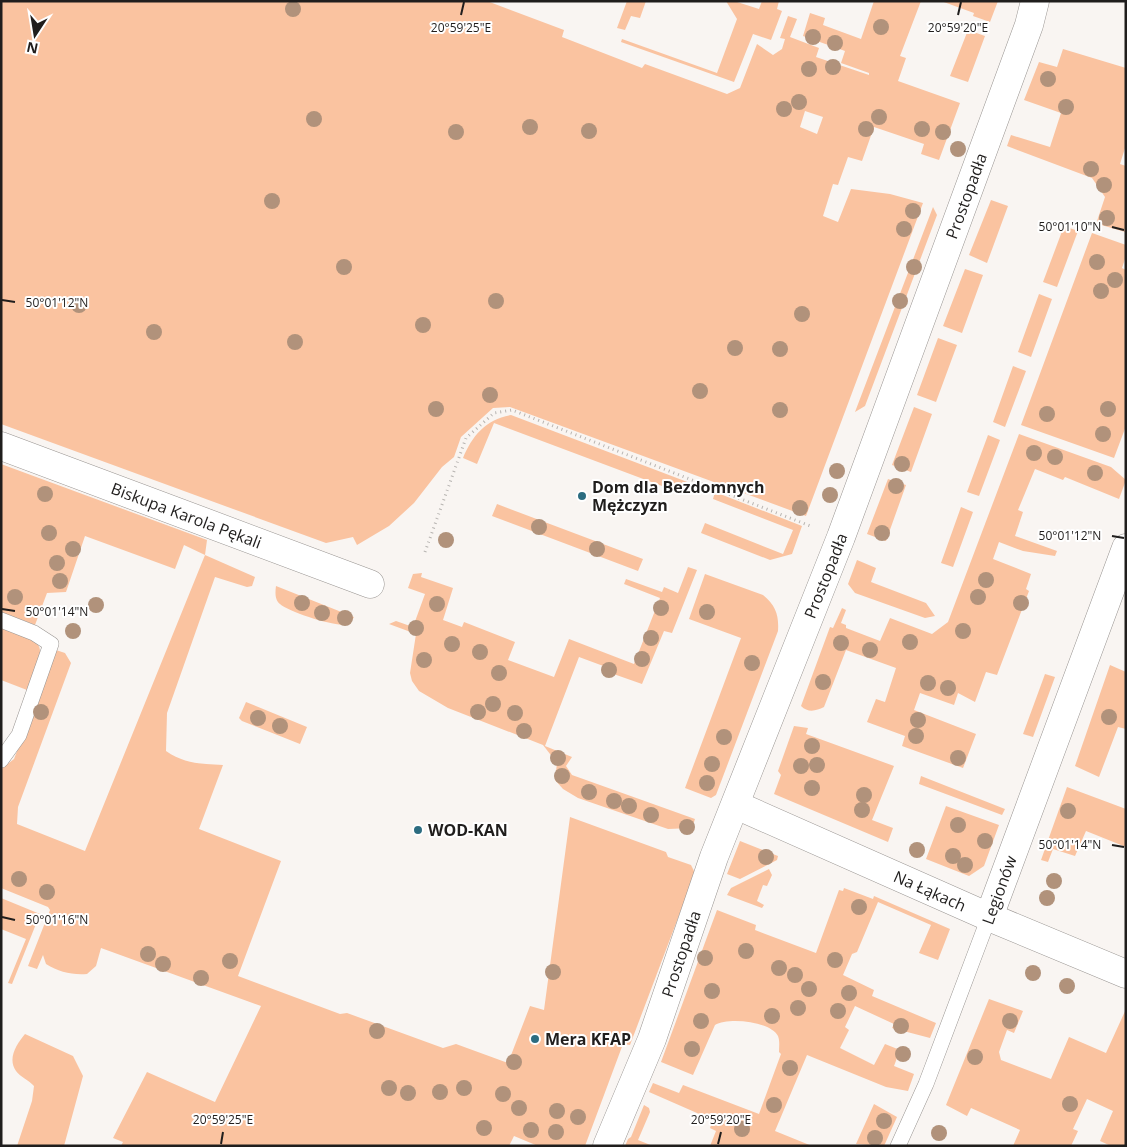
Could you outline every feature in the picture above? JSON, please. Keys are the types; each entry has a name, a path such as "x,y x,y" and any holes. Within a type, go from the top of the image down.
{"street":[{"name":"Prostopadła","path":"607,1146 652,1039 711,867 841,536 1029,25 1035,1"},
{"name":"Biskupa Karola Pękali","path":"1,446 370,584"},
{"name":"Legionów","path":"989,917 1126,548"},
{"name":"Na Łąkach","path":"736,805 989,917 1126,974"}],"lane":[{"path":"1,620 34,633 51,644 18,735 1,760"},
{"name":"Legionów","path":"898,1146 926,1084 989,917"}],"path":[{"path":"425,552 466,438 494,413 512,410 841,536"}],"shaded area":[{"path":"1,1 487,1 564,30 562,37 642,68 645,64 727,94 740,88 757,44 773,55 782,49 785,39 780,38 788,16 797,19 790,37 819,48 816,57 869,75 869,73 841,63 845,51 803,36 810,13 825,18 823,25 861,39 874,1 921,1 900,56 906,58 898,81 960,103 939,160 921,154 924,144 874,127 862,161 848,157 838,185 833,184 823,216 838,222 851,189 890,194 923,203 806,516 510,407 493,408 461,437 454,457 442,467 414,503 389,526 357,545 353,537 326,543 1,424","holes":["805,111 823,117 817,134 800,127"]},
{"path":"627,1 646,1 640,18 631,16 625,30 617,28"},
{"path":"726,1 734,1 759,9 762,1 779,1 777,9 782,11 771,40 753,34 734,82 621,42 622,39 717,73 737,19"},
{"path":"941,1 998,1 990,22 973,16 974,13"},
{"path":"968,30 985,36 968,82 950,76"},
{"path":"1063,49 1126,68 1126,145 1120,164 1126,166 1125,232 1098,224 1097,221 1105,197 1092,178 1007,146 1011,135 1050,147 1061,113 1024,100 1039,62 1057,67"},
{"path":"991,200 1008,206 987,263 969,255"},
{"path":"933,207 937,215 865,406 855,412"},
{"path":"1064,226 1078,231 1057,287 1043,282"},
{"path":"1092,233 1126,245 1126,256 1122,268 1126,270 1126,426 1114,458 1021,425"},
{"path":"965,269 983,275 962,333 943,326"},
{"path":"1039,294 1052,299 1031,357 1018,352"},
{"path":"938,338 957,345 936,402 917,395"},
{"path":"1013,366 1026,371 1005,427 993,422"},
{"path":"914,407 932,414 911,472 892,465"},
{"path":"511,415 690,483 686,495 494,423 477,464 463,458 481,430 494,420"},
{"path":"1019,434 1111,467 1126,480 1119,499 1065,477 1063,480 1035,469 1018,510 1023,512 1015,536 1057,551 1055,556 1023,551 999,542 993,559 1031,574 1026,589 1029,591 997,675 986,672 975,702 958,693 954,705 920,693 914,710 976,734 963,768 902,746 905,736 867,722 876,699 885,702 896,668 846,650 824,707 812,711 806,710 801,706 830,627 833,628 842,608 846,610 841,623 846,625 846,628 880,641 890,618 932,634 948,622"},
{"path":"988,435 1000,440 979,496 967,492"},
{"path":"1,464 207,540 205,555 184,545 175,569 85,536 66,592 47,593 35,625 1,612"},
{"path":"888,479 906,485 886,541 867,534"},
{"path":"715,492 802,526 792,554 770,560 701,533 705,523 783,554 793,530 713,499"},
{"path":"497,504 643,559 638,571 492,516"},
{"path":"961,507 973,512 953,567 941,563"},
{"path":"205,555 255,577 252,586 247,587 215,577 167,713 166,751 187,761 200,764 223,765 199,829 281,861 238,976 340,1014 347,1013 443,1048 456,1044 508,1063 530,1006 544,1010 570,817 666,852 668,857 691,865 695,873 630,1045 623,1044 585,1146 538,1146 514,1136 509,1146 121,1146 123,1142 113,1138 147,1072 215,1102 261,1006 101,948 96,966 87,974 76,974 56,969 46,964 43,955 37,969 28,966 50,910 48,907 1,888 1,769 14,759 56,650 65,653 71,663 18,807 17,824 85,851"},
{"path":"857,560 876,568 871,582 926,603 935,616 925,618 855,593 848,584"},
{"path":"688,567 697,570 672,633 664,631 642,684 605,671 606,667 579,657 545,746 572,757 566,766 572,775 695,819 692,828 668,829 578,798 563,789 555,780 557,763 543,745 448,708 419,691 412,681 410,673 416,634 389,624 396,621 413,627 425,594 408,588 413,574 422,573 421,577 453,588 443,620 462,627 464,622 515,642 508,660 554,677 569,639 634,664 660,598 624,584 626,579 662,592 664,587 678,593"},
{"path":"705,574 763,595 774,607 778,625 778,631 716,795 711,798 685,788 741,638 689,619"},
{"path":"276,586 354,617 350,624 344,625 315,619 293,611 278,602"},
{"path":"1,626 29,638 36,642 40,648 38,663 27,690 1,680"},
{"path":"1110,665 1126,672 1126,729 1118,727 1099,777 1075,766"},
{"path":"1045,674 1055,677 1033,737 1023,734"},
{"path":"246,702 307,727 300,744 242,721 239,718"},
{"path":"794,726 808,728 806,734 894,766 872,820 893,828 888,842 774,794 781,775 778,771"},
{"path":"921,776 1005,809 1002,815 919,784"},
{"path":"1067,787 1126,809 1126,847 1086,831 1075,856 1053,849 1048,862 1041,860"},
{"path":"946,806 999,825 984,866 969,876 926,859"},
{"path":"740,841 778,856 777,860 740,879 727,874"},
{"path":"769,869 772,875 767,886 763,885 757,901 764,905 762,908 727,895 731,888"},
{"path":"844,888 873,899 874,896 950,929 938,960 919,953 931,925 878,902 857,952 852,954 843,975 874,990 872,996 936,1023 930,1038 892,1028 894,1024 855,1006 845,1027 849,1030 840,1048 874,1065 885,1044 900,1050 894,1066 914,1074 908,1091 886,1087 807,1055 775,1131 812,1146 710,1146 716,1131 710,1128 713,1120 649,1092 653,1083 679,1093 683,1085 759,1114 781,1054 779,1052 778,1036 774,1031 758,1024 729,1021 715,1025 693,1075 661,1062 717,910 756,925 755,930 816,953 839,890 843,891"},
{"path":"1,898 40,914 12,984 8,983 26,939 1,929"},
{"path":"989,999 1023,1011 1014,1033 1007,1030 999,1052 1001,1060 1051,1079 1069,1037 1106,1053 1126,1009 1126,1146 1111,1146 1100,1141 1113,1111 1087,1099 1073,1129 1078,1131 1071,1146 1013,1146 1020,1130 971,1108 967,1116 946,1105"},
{"path":"25,1034 73,1056 83,1076 64,1146 17,1146 32,1101 34,1086 18,1073 12,1061 14,1051"},
{"path":"874,1104 897,1117 884,1146 856,1144"},
{"path":"644,1105 649,1108 650,1112 638,1140 653,1146 625,1146 631,1137"}],"place":[{"name":"Dom dla Bezdomnych Mężczyzn","path":"582,496"},
{"name":"WOD-KAN","path":"418,830"},
{"name":"Mera KFAP","path":"535,1039"}]}
